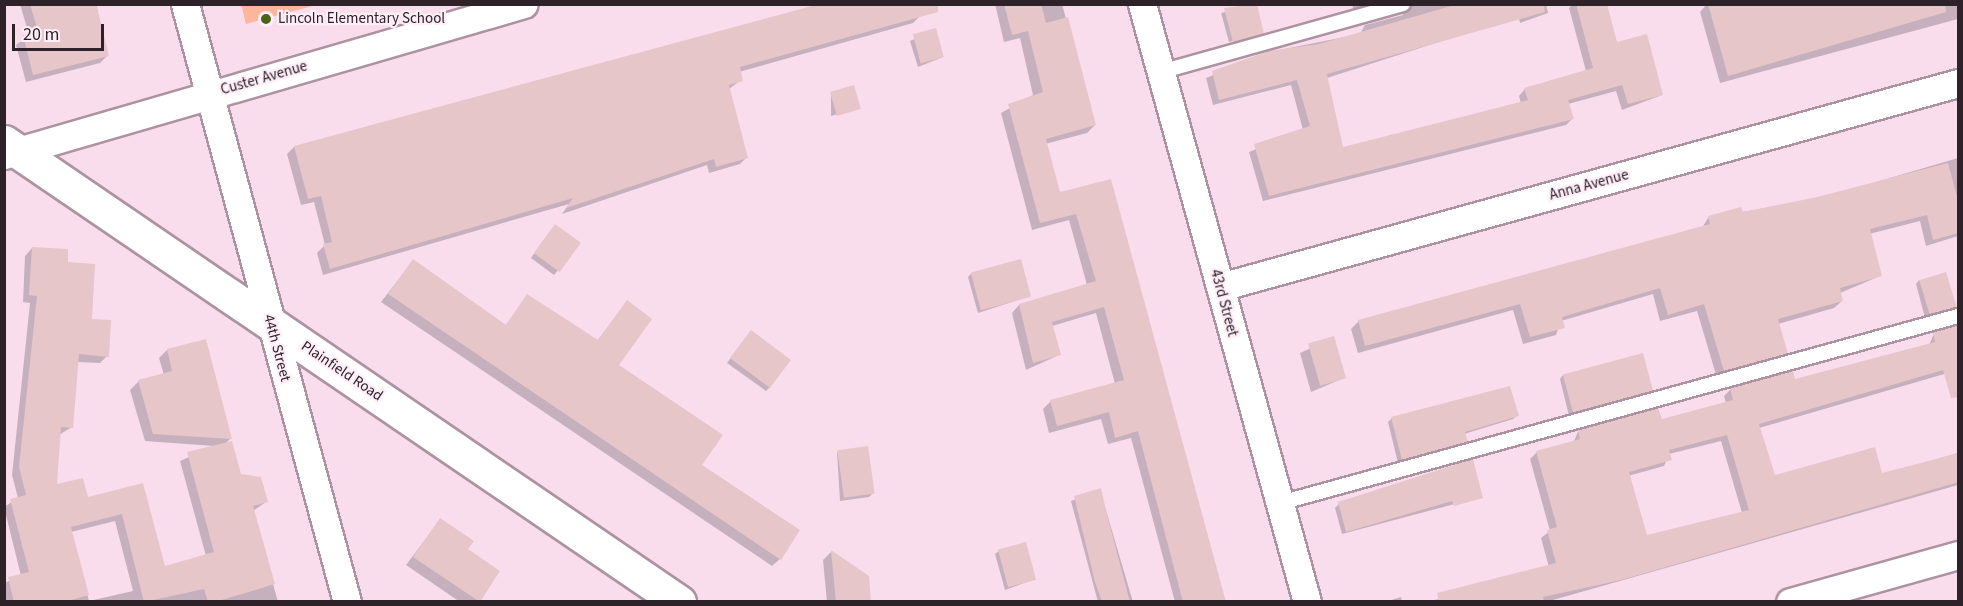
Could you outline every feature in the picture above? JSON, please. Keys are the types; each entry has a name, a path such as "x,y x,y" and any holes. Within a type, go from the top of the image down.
{"street":[{"name":"44th Street","path":"185,4 347,602"},
{"name":"Custer Avenue","path":"9,149 524,4"},
{"name":"43rd Street","path":"1142,4 1307,602"},
{"name":"Anna Avenue","path":"1220,287 1959,83"},
{"name":"Plainfield Road","path":"9,149 271,323 679,602"},
{"path":"1790,602 1959,555"}],"lane":[{"path":"1160,72 1403,4"},
{"path":"1280,503 1959,316"}],"shaded area":[{"path":"241,4 316,4 316,5 246,24"}],"building":[{"path":"30,4 96,4 109,56 33,75 23,35 38,32"},
{"path":"819,4 938,4 938,12 740,67 743,81 729,85 748,158 716,167 714,159 566,208 573,198 330,269 323,244 332,242 321,196 308,199 294,146"},
{"path":"1004,4 1041,4 1046,23 1068,17 1096,125 1046,139 1060,192 1111,179 1226,602 1183,602 1138,431 1115,438 1109,412 1057,426 1050,400 1124,380 1104,307 1052,322 1061,355 1033,363 1019,304 1096,281 1076,214 1040,223 1008,104 1043,92 1028,31 1012,35"},
{"path":"1257,4 1264,34 1233,42 1224,8"},
{"path":"1458,4 1544,4 1545,12 1327,74 1343,147 1528,100 1524,88 1593,68 1576,4 1607,4 1617,42 1647,34 1663,95 1628,104 1622,85 1568,100 1574,119 1269,196 1254,144 1310,126 1297,80 1219,100 1212,71 1269,51 1319,44"},
{"path":"1708,4 1945,4 1946,12 1728,76"},
{"path":"936,28 944,57 921,63 913,34"},
{"path":"854,85 861,109 837,116 830,92"},
{"path":"1948,163 1959,204 1959,233 1933,240 1927,215 1870,229 1882,276 1840,288 1843,301 1778,319 1788,354 1724,371 1704,304 1668,315 1660,288 1562,317 1565,328 1530,337 1520,304 1365,346 1358,320 1710,224 1708,216 1741,207 1743,212 1817,197"},
{"path":"555,224 581,243 560,272 534,253"},
{"path":"32,247 68,249 68,262 95,264 92,319 111,320 109,357 79,354 73,428 61,427 57,484 83,478 88,497 143,483 165,566 214,552 187,452 232,441 241,474 261,477 268,502 253,506 275,584 215,602 208,602 204,589 144,602 122,514 71,527 89,595 64,602 14,602 8,577 29,572 10,499 26,495 19,467 37,296 29,295"},
{"path":"413,259 506,325 527,294 598,340 627,300 652,319 619,365 723,435 702,465 800,530 781,560 388,294"},
{"path":"1021,259 1031,297 981,310 971,272"},
{"path":"1946,272 1957,307 1930,316 1919,280"},
{"path":"1959,325 1959,397 1951,398 1943,370 1759,424 1775,475 1875,447 1882,473 1959,453 1959,482 1621,580 1543,597 1544,602 1439,602 1437,593 1556,563 1547,530 1557,527 1536,451 1580,439 1578,430 1658,408 1662,419 1733,400 1730,388 1793,371 1795,379 1935,342 1933,332","holes":["1727,435 1749,510 1647,535 1629,472 1672,460 1669,450"]},
{"path":"751,330 791,360 770,388 730,358"},
{"path":"1334,336 1346,378 1320,386 1308,343"},
{"path":"206,339 232,439 153,434 138,380 172,371 167,349"},
{"path":"1643,353 1653,391 1573,412 1563,374"},
{"path":"1510,386 1519,416 1465,432 1468,442 1402,460 1391,417"},
{"path":"868,446 875,494 844,498 837,450"},
{"path":"1473,459 1483,498 1454,506 1452,501 1346,532 1338,502"},
{"path":"1101,488 1130,602 1102,602 1095,582 1074,496"},
{"path":"440,518 474,541 468,549 500,571 480,602 413,557"},
{"path":"1026,542 1036,580 1008,587 998,550"},
{"path":"831,550 869,576 871,602 836,602"}],"place":[{"name":"Lincoln Elementary School","path":"266,19"}]}
